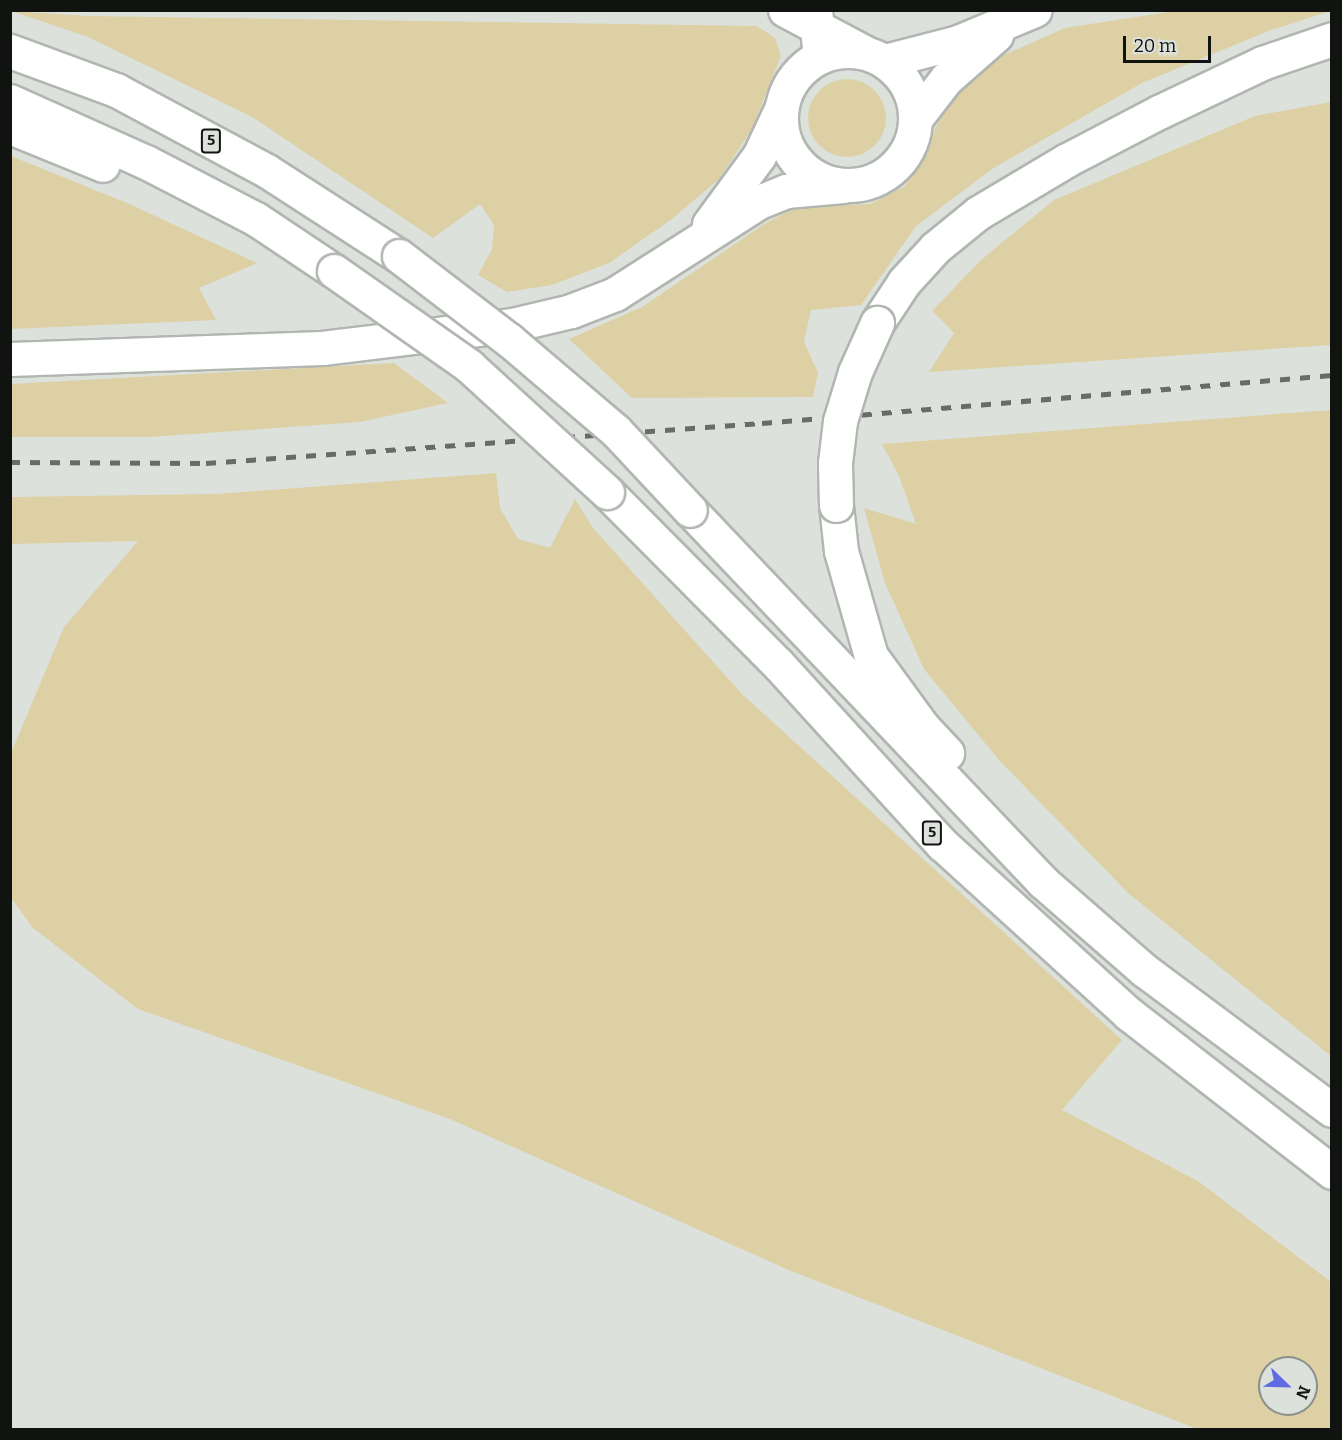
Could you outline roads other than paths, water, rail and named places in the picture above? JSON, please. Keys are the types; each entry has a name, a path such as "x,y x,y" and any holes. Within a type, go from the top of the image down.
{"main road":[{"path":"10,359 322,348 512,325 571,311 615,294 660,269 696,240 759,202 786,191 865,184 885,175 902,159 912,140 916,118 912,96 902,76 875,56 817,31 785,10"},
{"path":"875,56 908,58 1023,16"},
{"path":"916,118 946,79 1023,16"},
{"path":"696,240 759,156 782,109 788,88 801,69 817,31"},
{"path":"1326,1106 1029,839 922,726 871,656 841,551 836,505 835,463 840,421 855,372 877,323 904,282 935,248 978,213 1067,160 1159,112 1262,63 1332,39"},
{"name":"5","path":"10,51 116,90 267,171 399,256 509,340 616,431 1043,882 1144,970 1326,1106"},
{"name":"5","path":"10,101 156,167 256,219 469,366 607,492 778,664 942,844 1129,1014 1332,1172"},
{"path":"782,109 782,132 790,152 803,169 821,180 843,186"},
{"path":"10,127 301,248"}],"railway":[{"path":"10,462 206,463 762,423 1332,375"}]}
